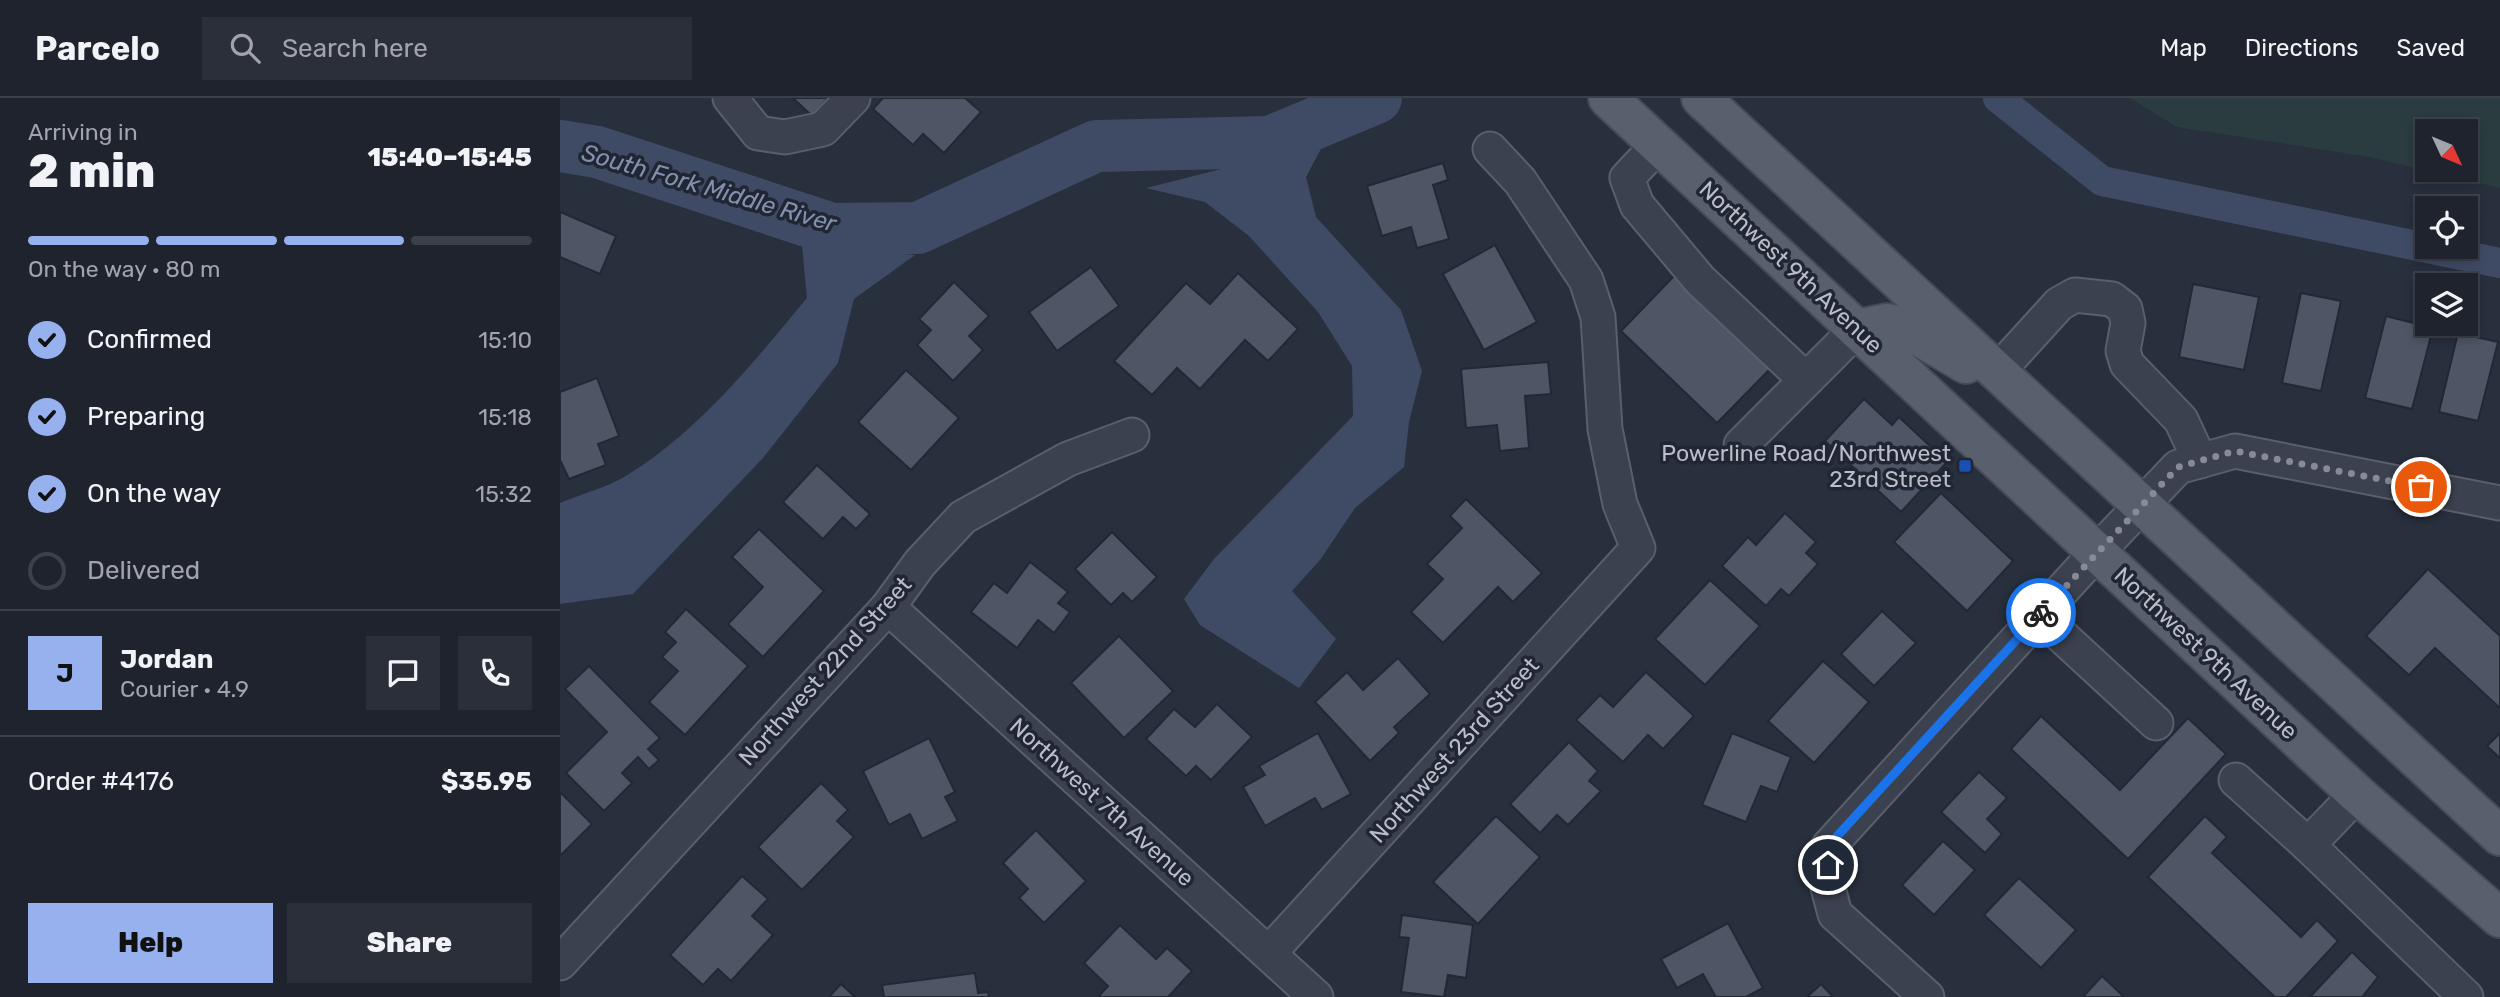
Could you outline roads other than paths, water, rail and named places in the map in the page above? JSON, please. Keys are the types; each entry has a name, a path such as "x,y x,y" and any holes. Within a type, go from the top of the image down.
{"main road":[{"path":"1701,98 2500,836"},
{"name":"Northwest 9th Avenue","path":"1611,100 2357,794 2500,918"},
{"path":"1857,330 1888,323 1903,327 1963,363 1993,368"}],"street":[{"path":"730,98 758,132 785,137 822,129 853,98"},
{"path":"1659,145 1627,178 1637,205 1700,280 1806,380"},
{"name":"Northwest 23rd Street","path":"1269,953 1638,548 1620,504 1605,429 1598,317 1587,280 1520,181 1490,149"},
{"path":"1993,368 2059,303 2074,295 2112,299 2124,309 2128,323 2123,351 2127,364 2181,420 2200,461"},
{"path":"1741,445 1857,330"},
{"name":"Northwest 22nd Street","path":"560,963 888,607 920,563 963,517 1068,459 1132,435"},
{"path":"1927,997 1835,914 1827,884 1829,846 2178,467 2235,451 2500,503"},
{"name":"Northwest 7th Avenue","path":"888,607 1316,997"},
{"path":"2039,615 2156,723"},
{"path":"2236,780 2308,845 2466,997"},
{"path":"2308,845 2357,794"}],"water":[{"path":"1324,143 1306,177 1316,217 1401,310 1422,371 1409,422 1404,467 1355,508 1320,560 1292,591 1336,639 1299,688 1200,625 1184,599 1214,559 1353,416 1352,366 1318,312 1249,236 1205,202 1146,188"},
{"path":"802,245 915,255 854,299 838,363 763,458 633,594 560,604 560,503 624,477 676,440 723,395 807,298"}],"waterway":[{"name":"South Fork Middle River","path":"560,146 597,152 832,229 918,228 1096,146 1270,142 1376,98"},
{"path":"1998,98 2102,181 2500,263"}],"place":[{"name":"Powerline Road/Northwest 23rd Street","path":"1965,466"}]}
